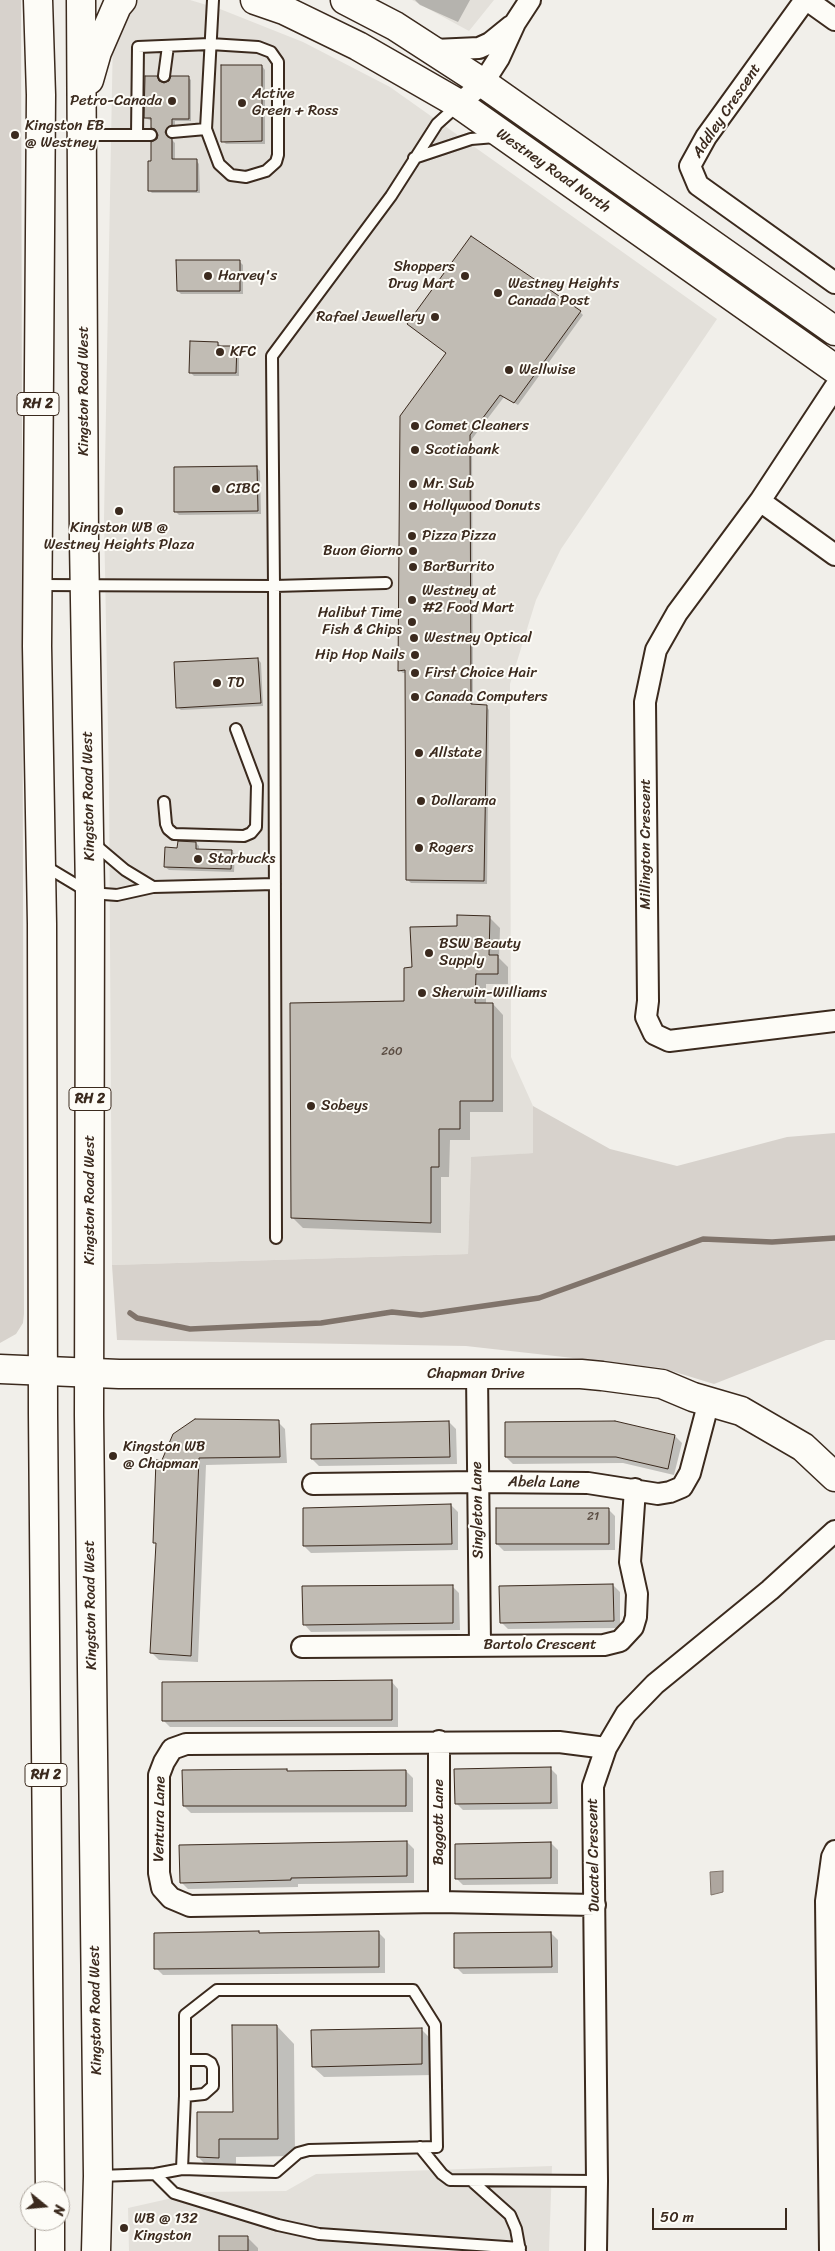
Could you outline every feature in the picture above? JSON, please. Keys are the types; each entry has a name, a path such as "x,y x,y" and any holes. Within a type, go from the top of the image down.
{"main road":[{"name":"RH 2","path":"38,0 41,96 37,585 41,863 50,2181"},
{"name":"Kingston Road West","path":"81,0 90,893 90,1373 98,2176 96,2251"},
{"path":"82,106 97,52 117,6 122,0"},
{"name":"Westney Road North","path":"255,0 284,10 358,46 459,104 835,369"},
{"path":"345,0 395,26 484,83 835,331"},
{"path":"715,284 732,259"},
{"name":"Chapman Drive","path":"0,1369 90,1373 581,1374 602,1376 662,1384 741,1411 803,1447 835,1477"},
{"path":"50,2231 50,2251"}],"street":[{"path":"459,104 484,83 499,58 515,23 530,0"},
{"path":"806,0 835,20"},
{"name":"Addley Crescent","path":"806,0 706,137 690,166 698,185 835,282"},
{"path":"434,50 479,48 490,43 515,23"},
{"name":"Millington Crescent","path":"835,387 760,501 677,613 656,650 645,702 648,1001 646,1017 654,1034 669,1041 835,1021"},
{"path":"760,501 835,556"},
{"name":"Singleton Lane","path":"477,1374 480,1645"},
{"name":"Abela Lane","path":"313,1484 588,1483 658,1494 670,1492 682,1486 690,1473 708,1401"},
{"name":"Bartolo Crescent","path":"302,1647 604,1645 620,1641 633,1627 636,1617 637,1594 630,1562 635,1489"},
{"name":"Ducatel Crescent","path":"596,2251 593,1786 606,1748 626,1714 655,1684 770,1590 835,1531"},
{"name":"Baggott Lane","path":"439,1742 439,1902"},
{"name":"Ventura Lane","path":"595,1905 439,1902 190,1906 171,1898 162,1888 159,1873 159,1775 172,1749 186,1744 559,1742 606,1748"},
{"path":"830,2251 826,1901 832,1857 835,1851"}],"lane":[{"path":"137,135 138,47 210,44 258,47 271,52 278,62 278,155 276,162 266,171 246,177 231,175 219,164 206,129 210,44 213,0"},
{"path":"164,76 168,46"},
{"path":"276,1238 272,356 391,196 437,124 459,104"},
{"path":"172,132 206,129"},
{"path":"82,134 151,134"},
{"path":"414,158 471,139 504,137"},
{"path":"37,585 274,586 386,583"},
{"path":"164,802 166,824 168,829 174,834 244,836 251,833 256,826 257,785 236,730"},
{"path":"89,824 99,848 125,870 153,887"},
{"path":"41,863 90,893 117,895 153,887 275,884"},
{"path":"98,2176 155,2174 182,2169 276,2172 298,2153 309,2150 437,2147 435,2025 413,1990 217,1990 185,2015 186,2060 182,2169"},
{"path":"185,2096 208,2092 213,2086 213,2068 211,2063 206,2060 186,2060"},
{"path":"420,2147 442,2174 450,2180 473,2182 597,2181"},
{"path":"155,2174 174,2192 278,2225 319,2234 520,2249 510,2215 473,2182"}],"shaded area":[{"path":"0,0 21,0 24,1314 23,1323 16,1334 0,1343"},
{"path":"128,0 190,0 220,9 303,42 390,87 717,319 561,549 536,600 510,684 511,1057 533,1106 533,1153 471,1158 468,1254 112,1265 109,782 104,518 113,34"},
{"path":"412,0 494,0 469,31"},
{"path":"533,1106 610,1149 677,1166 787,1137 835,1133 835,1340 826,1340 714,1384 662,1368 466,1346 117,1340 112,1265 468,1254 471,1157 533,1153"},
{"path":"723,1871 723,1892 711,1895 710,1872"},
{"path":"552,2166 549,2251 129,2251 128,2208 199,2192 286,2191 316,2174"}],"building":[{"name":"Active Green + Ross","path":"221,65 262,65 262,141 221,142"},
{"path":"145,76 157,76 159,81 164,83 169,81 171,76 189,76 189,119 172,119 172,125 165,132 172,139 172,159 197,159 197,191 148,191 148,161 151,161 151,142 157,139 158,135 155,129 151,128 151,118 144,118"},
{"path":"471,236 581,311 514,403 500,395 470,435 471,704 487,705 484,881 406,880 405,670 398,671 400,416 446,353 407,324"},
{"name":"Harvey's","path":"176,260 240,260 240,291 177,291"},
{"name":"KFC","path":"190,341 218,342 218,346 237,346 236,373 189,373"},
{"name":"CIBC","path":"257,466 258,511 174,512 174,467"},
{"name":"TD","path":"258,658 261,703 176,708 174,662"},
{"name":"Starbucks","path":"178,841 196,842 196,849 232,850 231,869 164,867 165,847 177,848"},
{"path":"457,915 490,916 489,955 498,955 498,974 476,974 475,1003 493,1003 493,1101 460,1101 460,1129 439,1129 439,1167 431,1167 431,1223 291,1218 290,1003 404,1001 404,968 412,967 410,927 457,926"},
{"path":"195,1419 279,1420 280,1457 199,1458 191,1656 150,1653 156,1543 153,1543 156,1460 162,1460 173,1434"},
{"path":"449,1421 450,1457 311,1459 311,1424"},
{"path":"615,1421 675,1435 668,1469 616,1457 505,1457 505,1422"},
{"path":"451,1504 452,1544 303,1546 303,1508"},
{"path":"496,1508 609,1508 609,1544 496,1544"},
{"path":"613,1584 614,1621 500,1623 499,1586"},
{"path":"453,1585 453,1623 303,1625 302,1586"},
{"path":"392,1680 392,1720 162,1721 162,1682"},
{"path":"551,1767 551,1803 455,1804 454,1769"},
{"path":"287,1769 287,1771 406,1770 406,1806 183,1806 182,1770"},
{"path":"407,1841 407,1876 291,1878 291,1880 180,1883 179,1845"},
{"path":"551,1842 551,1878 455,1879 455,1844"},
{"path":"259,1931 259,1933 379,1931 379,1967 154,1969 154,1933"},
{"path":"551,1932 552,1967 454,1968 454,1933"},
{"path":"232,2025 277,2025 278,2139 219,2139 219,2158 197,2157 197,2112 233,2112"},
{"path":"422,2028 422,2064 312,2067 311,2030"},
{"path":"219,2236 248,2236 248,2251 219,2251"}],"waterway":[{"path":"130,1313 137,1318 190,1329 321,1323 392,1312 421,1315 539,1298 703,1239 772,1242 835,1238"}],"place":[{"name":"Petro-Canada","path":"172,101"},
{"name":"Active Green + Ross","path":"242,103"},
{"name":"Kingston EB @ Westney","path":"15,135"},
{"name":"Harvey's","path":"208,276"},
{"name":"Shoppers Drug Mart","path":"465,276"},
{"name":"Westney Heights Canada Post","path":"498,293"},
{"name":"Rafael Jewellery","path":"435,317"},
{"name":"KFC","path":"220,352"},
{"name":"Wellwise","path":"509,370"},
{"name":"Comet Cleaners","path":"415,426"},
{"name":"Scotiabank","path":"415,450"},
{"name":"Mr. Sub","path":"413,484"},
{"name":"CIBC","path":"216,489"},
{"name":"Hollywood Donuts","path":"413,506"},
{"name":"Kingston WB @ Westney Heights Plaza","path":"119,511"},
{"name":"Pizza Pizza","path":"412,536"},
{"name":"Buon Giorno","path":"413,551"},
{"name":"BarBurrito","path":"413,567"},
{"name":"Westney at #2 Food Mart","path":"412,600"},
{"name":"Halibut Time Fish & Chips","path":"412,622"},
{"name":"Westney Optical","path":"414,638"},
{"name":"Hip Hop Nails","path":"415,655"},
{"name":"First Choice Hair","path":"415,673"},
{"name":"TD","path":"217,683"},
{"name":"Canada Computers","path":"415,697"},
{"name":"Allstate","path":"419,753"},
{"name":"Dollarama","path":"421,801"},
{"name":"Rogers","path":"419,848"},
{"name":"Starbucks","path":"198,859"},
{"name":"BSW Beauty Supply","path":"429,953"},
{"name":"Sherwin-Williams","path":"422,993"},
{"name":"Sobeys","path":"311,1106"},
{"name":"Kingston WB @ Chapman","path":"113,1456"},
{"name":"WB @ 132 Kingston","path":"124,2228"}]}
